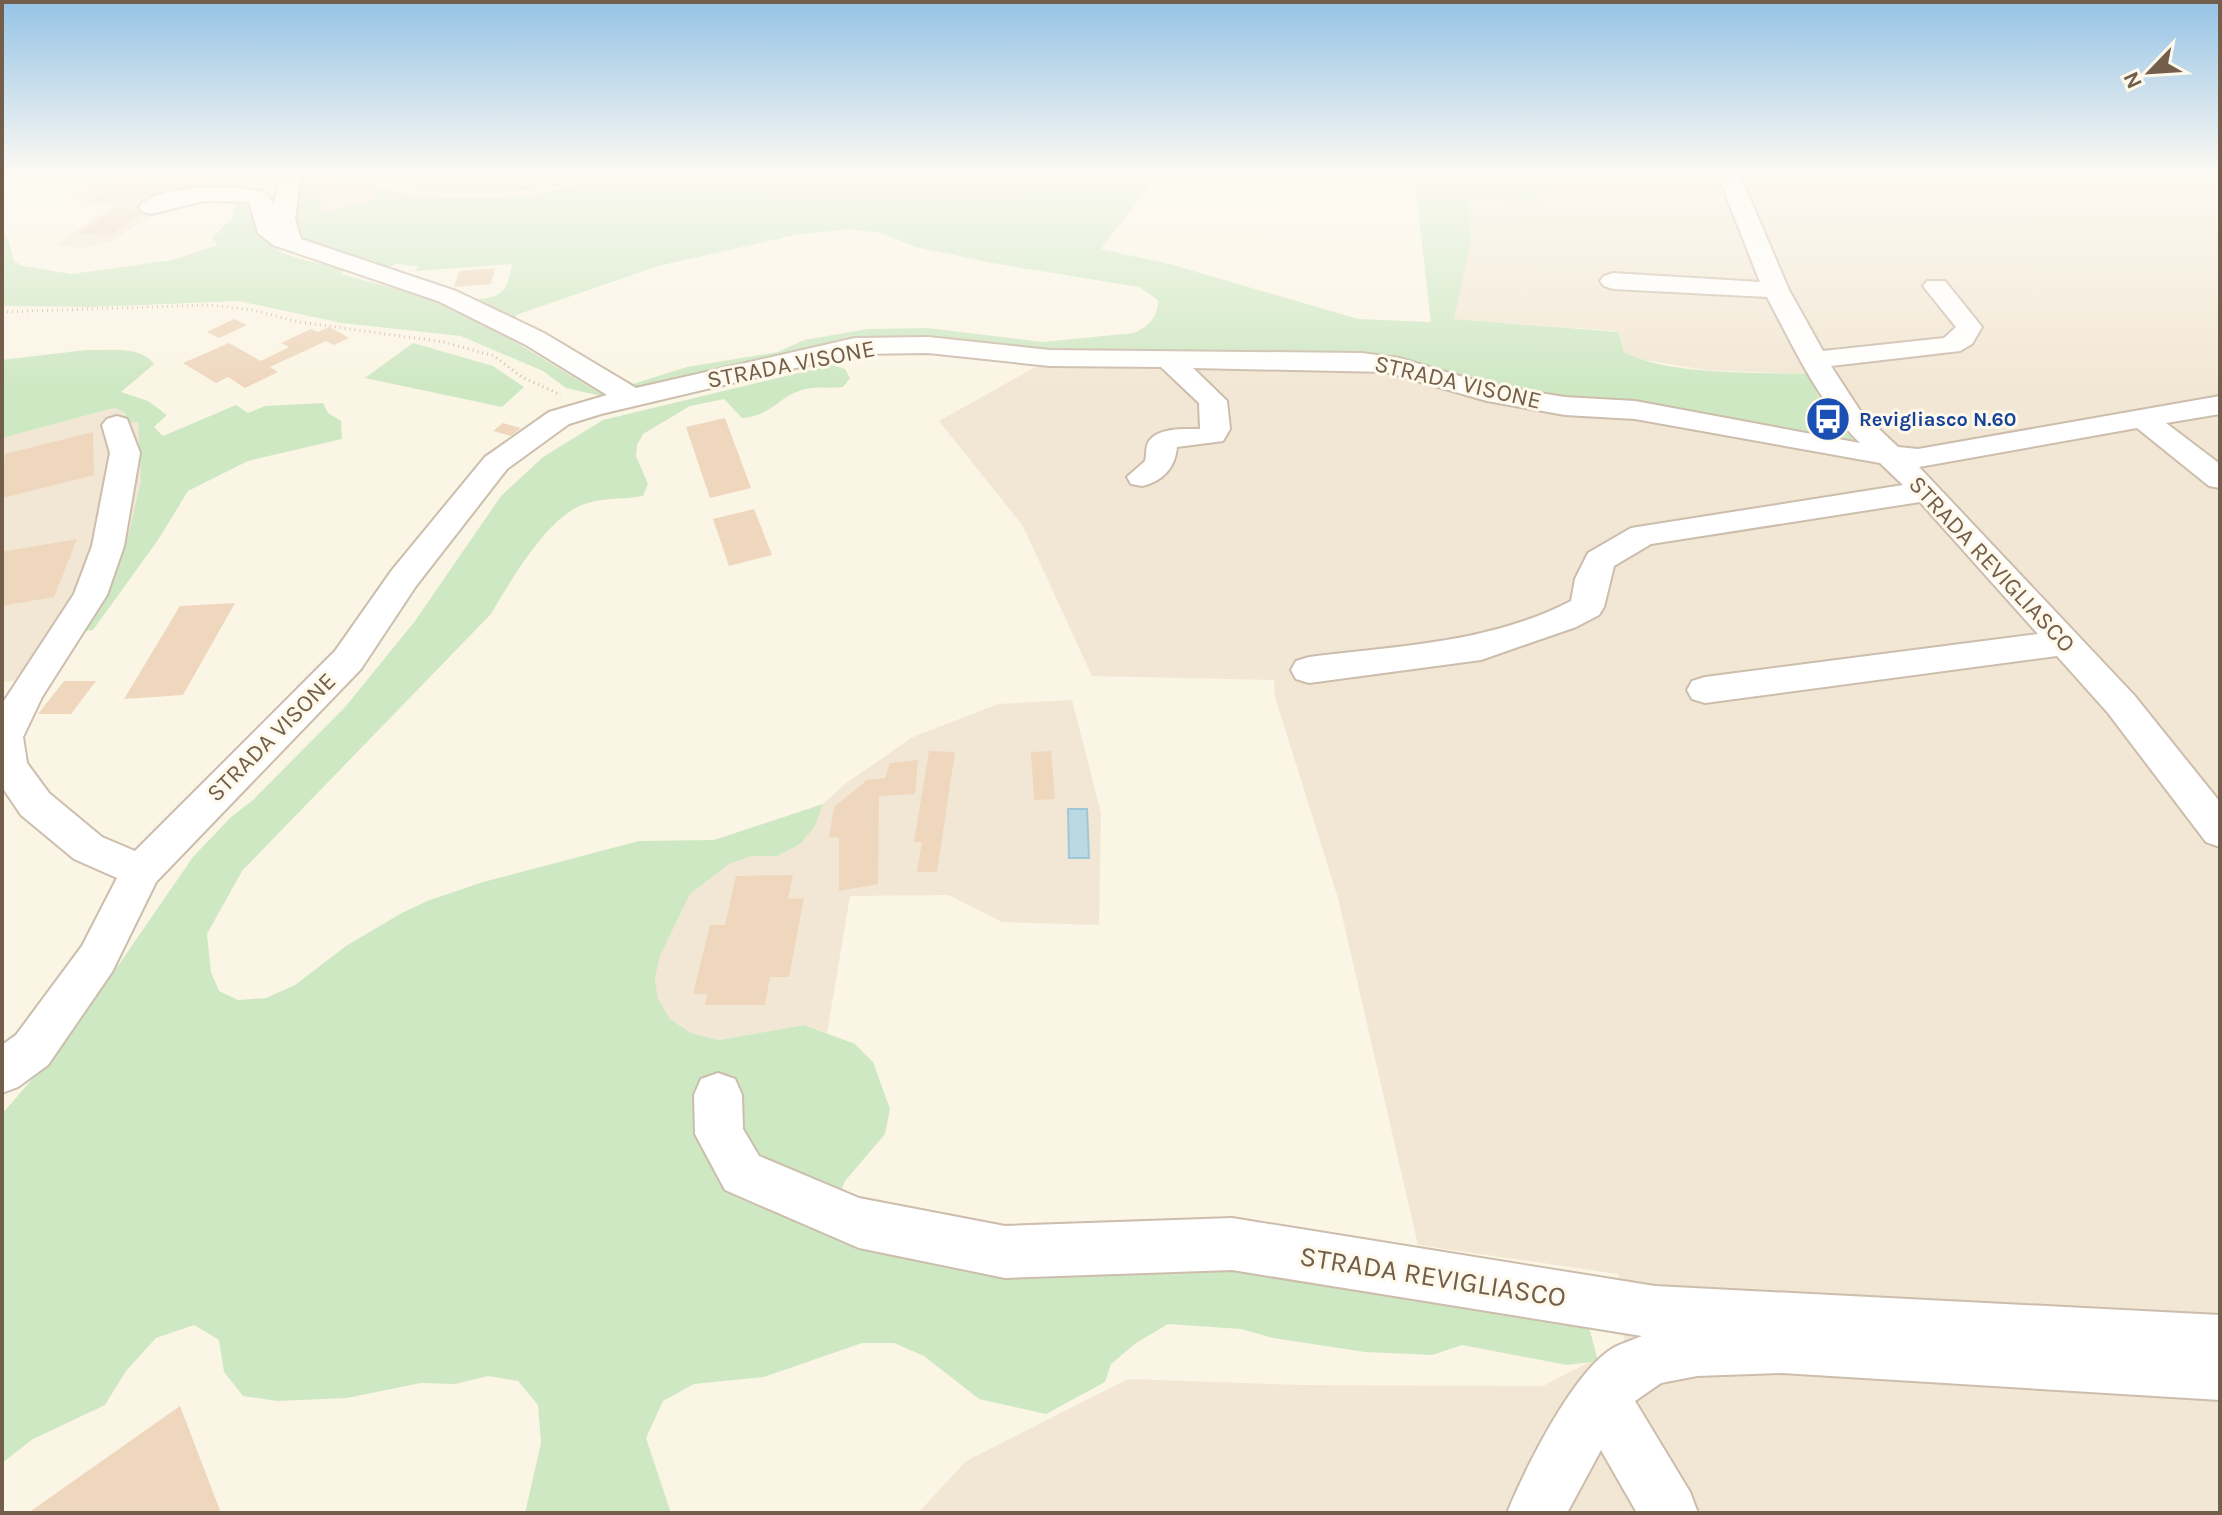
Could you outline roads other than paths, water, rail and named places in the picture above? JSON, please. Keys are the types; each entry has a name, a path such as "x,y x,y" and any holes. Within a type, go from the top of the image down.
{"street":[{"name":"STRADA REVIGLIASCO","path":"1757,244 1776,290 1822,375 1851,418 1885,454 1927,491 2121,704 2220,831"},
{"path":"294,245 447,296 535,339 632,398"},
{"path":"1613,281 1776,290"},
{"path":"1816,360 1951,345 1963,338 1969,327 1936,286"},
{"name":"STRADA VISONE","path":"2,1072 32,1050 97,959 141,871 348,660 404,578 496,463 559,418 592,407 855,346 928,345 1050,358 1362,361 1389,364 1487,393 1565,406 1635,410 1847,450 1918,458 2220,405"},
{"path":"1142,477 1158,468 1162,461 1161,445 1168,439 1180,437 1197,441 1213,435 1215,429 1213,401 1167,358"},
{"path":"2143,419 2220,479"},
{"path":"117,425 125,453 108,546 90,595 26,693 4,737 8,766 35,804 88,848 141,871"},
{"path":"1309,670 1481,648 1564,619 1587,607 1592,579 1600,560 1642,535 1927,491"},
{"path":"1705,690 2066,643"},
{"name":"STRADA REVIGLIASCO","path":"718,1095 719,1134 742,1173 859,1223 1005,1252 1232,1244 1655,1312 2220,1342"},
{"path":"1536,1513 1572,1444 1603,1400 1631,1368 1664,1355 1695,1350 1801,1347 2220,1373"},
{"path":"1603,1400 1669,1513"}],"water":[{"path":"1068,809 1087,809 1089,858 1069,858"}],"place":[{"name":"Revigliasco N.60","path":"1828,419"}]}
